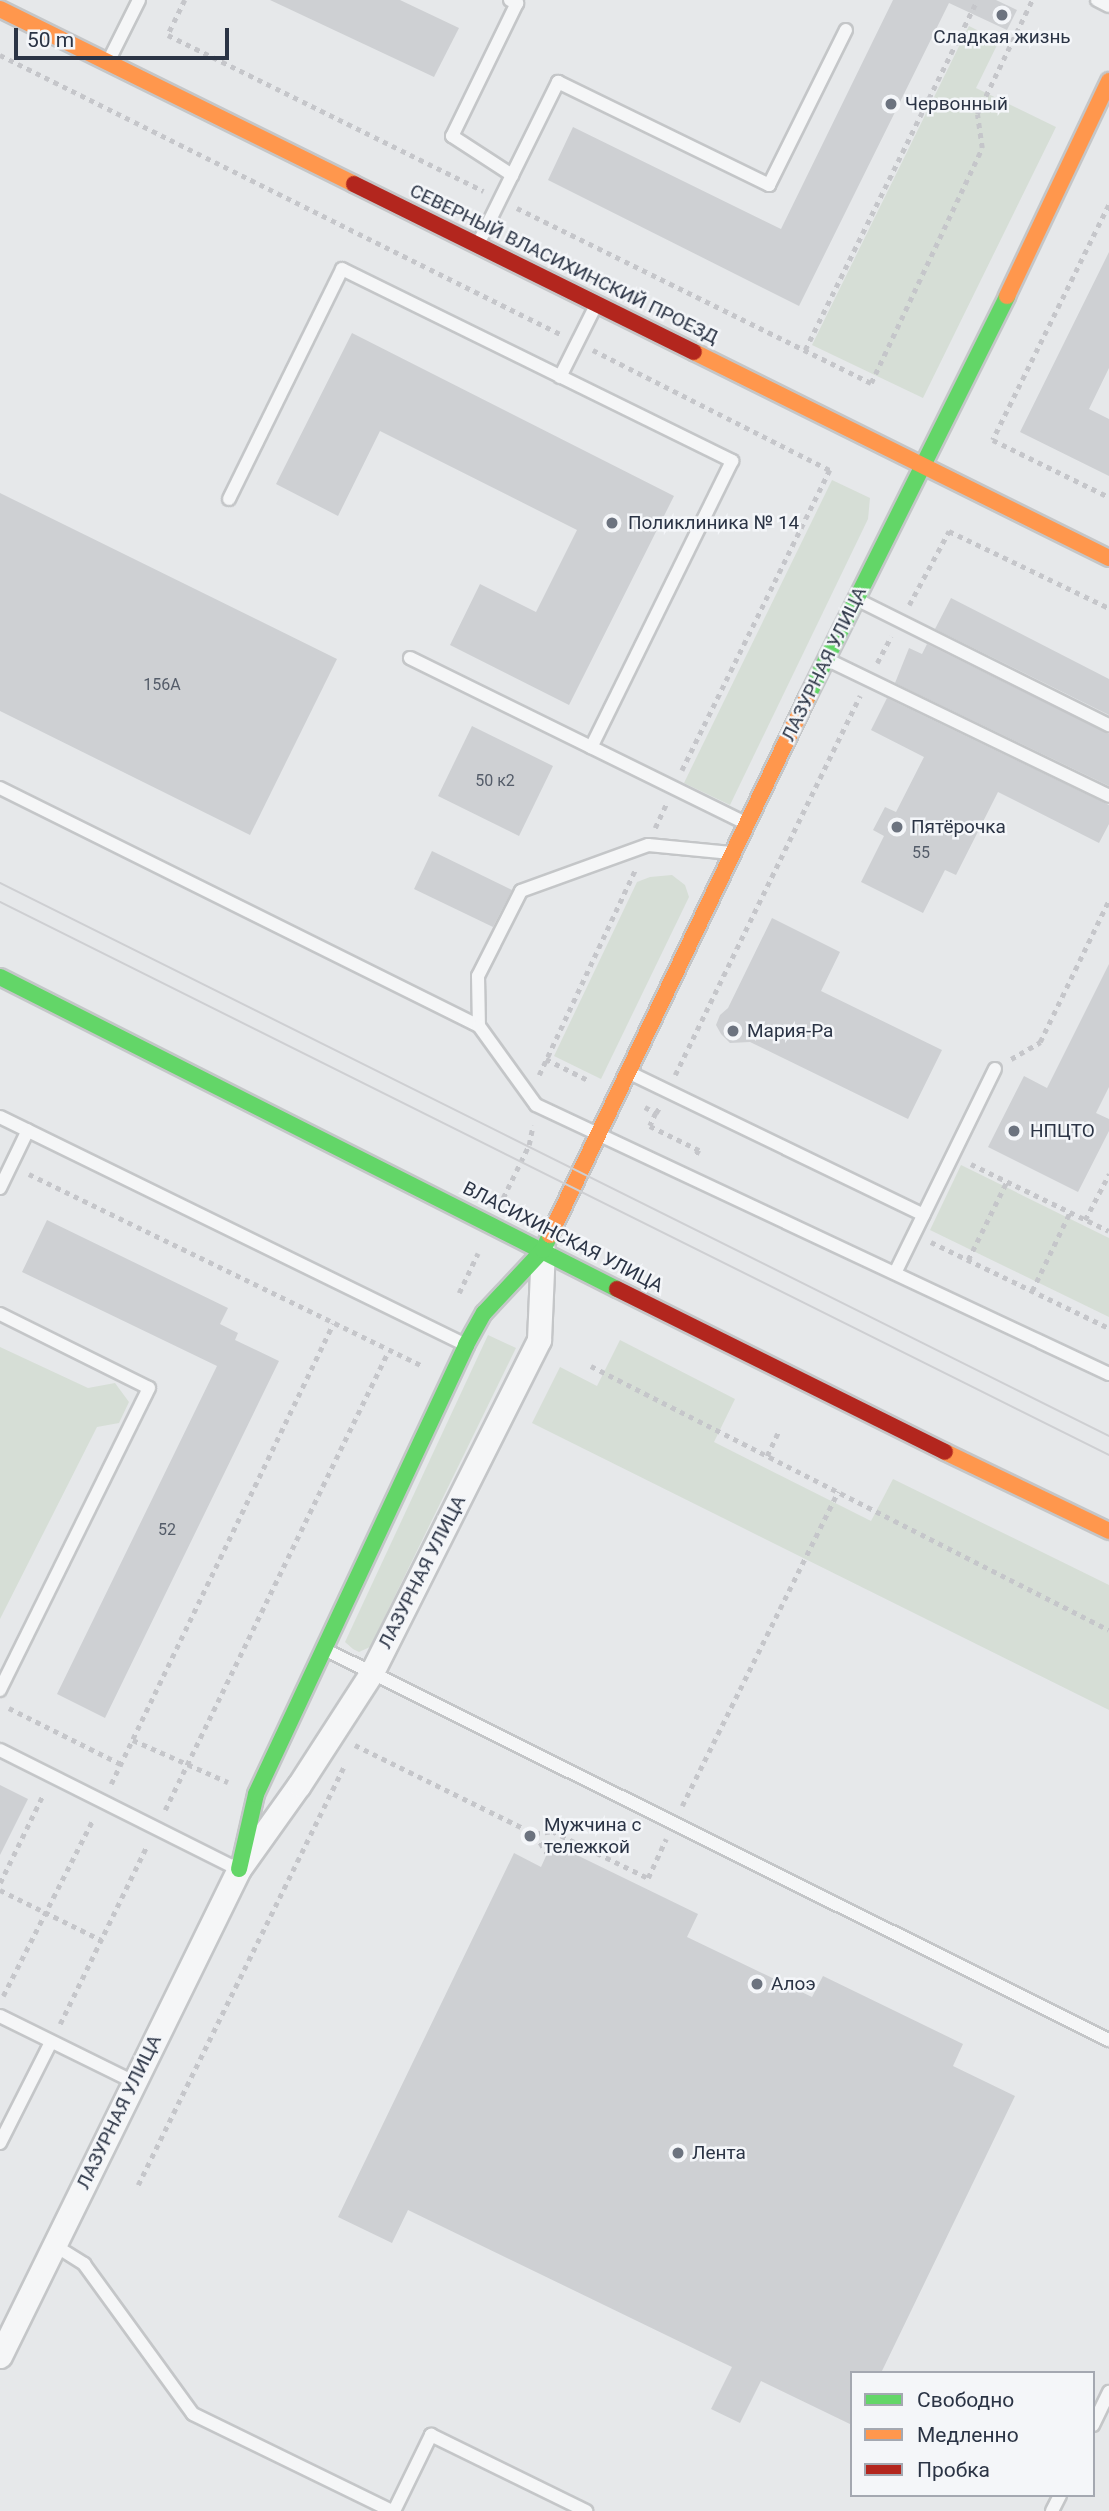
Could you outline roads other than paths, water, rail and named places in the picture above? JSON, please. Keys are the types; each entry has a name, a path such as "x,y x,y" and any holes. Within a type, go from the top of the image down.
{"main road":[{"name":"СЕВЕРНЫЙ ВЛАСИХИНСКИЙ ПРОЕЗД","path":"0,9 1109,558"},
{"name":"ЛАЗУРНАЯ УЛИЦА","path":"239,1869 256,1794 466,1345 484,1313 543,1250 826,659 923,466 1109,81"},
{"name":"ВЛАСИХИНСКАЯ УЛИЦА","path":"0,977 492,1223 793,1378 1109,1531"}],"street":[{"name":"ЛАЗУРНАЯ УЛИЦА","path":"0,2356 239,1869 299,1785 372,1672 539,1340 543,1250"}],"lane":[{"path":"108,63 139,0"},
{"path":"510,0 517,3 452,136 512,175"},
{"path":"1097,0 1109,6"},
{"path":"478,244 558,82 769,185 846,30"},
{"path":"229,499 342,270 732,461 591,747"},
{"path":"560,377 597,303"},
{"path":"856,599 901,619 1109,725"},
{"path":"410,658 747,823"},
{"path":"826,659 1109,796"},
{"path":"0,788 479,1026 536,1105 1109,1374"},
{"path":"479,1026 478,976 520,891 648,845 733,853"},
{"path":"896,1272 995,1069"},
{"path":"630,1073 924,1215"},
{"path":"0,1117 466,1345"},
{"path":"0,1188 28,1130"},
{"path":"0,1314 149,1388 0,1690"},
{"path":"322,1649 1109,2040"},
{"path":"0,1750 239,1869"},
{"path":"0,2016 134,2082"},
{"path":"0,2143 51,2042"},
{"path":"54,2245 84,2264 193,2414 393,2511 431,2435 586,2511"},
{"path":"1095,2421 1109,2392"}],"tram line":[{"path":"0,883 1109,1436"},
{"path":"0,902 1109,1455"}],"place":[{"name":"Сладкая жизнь","path":"1002,15"},
{"name":"Червонный","path":"891,104"},
{"name":"Поликлиника № 14","path":"612,523"},
{"name":"Пятёрочка","path":"897,827"},
{"name":"Мария-Ра","path":"733,1031"},
{"name":"НПЦТО","path":"1014,1131"},
{"name":"Мужчина с тележкой","path":"530,1836"},
{"name":"Алоэ","path":"757,1984"},
{"name":"Лента","path":"678,2153"}]}
